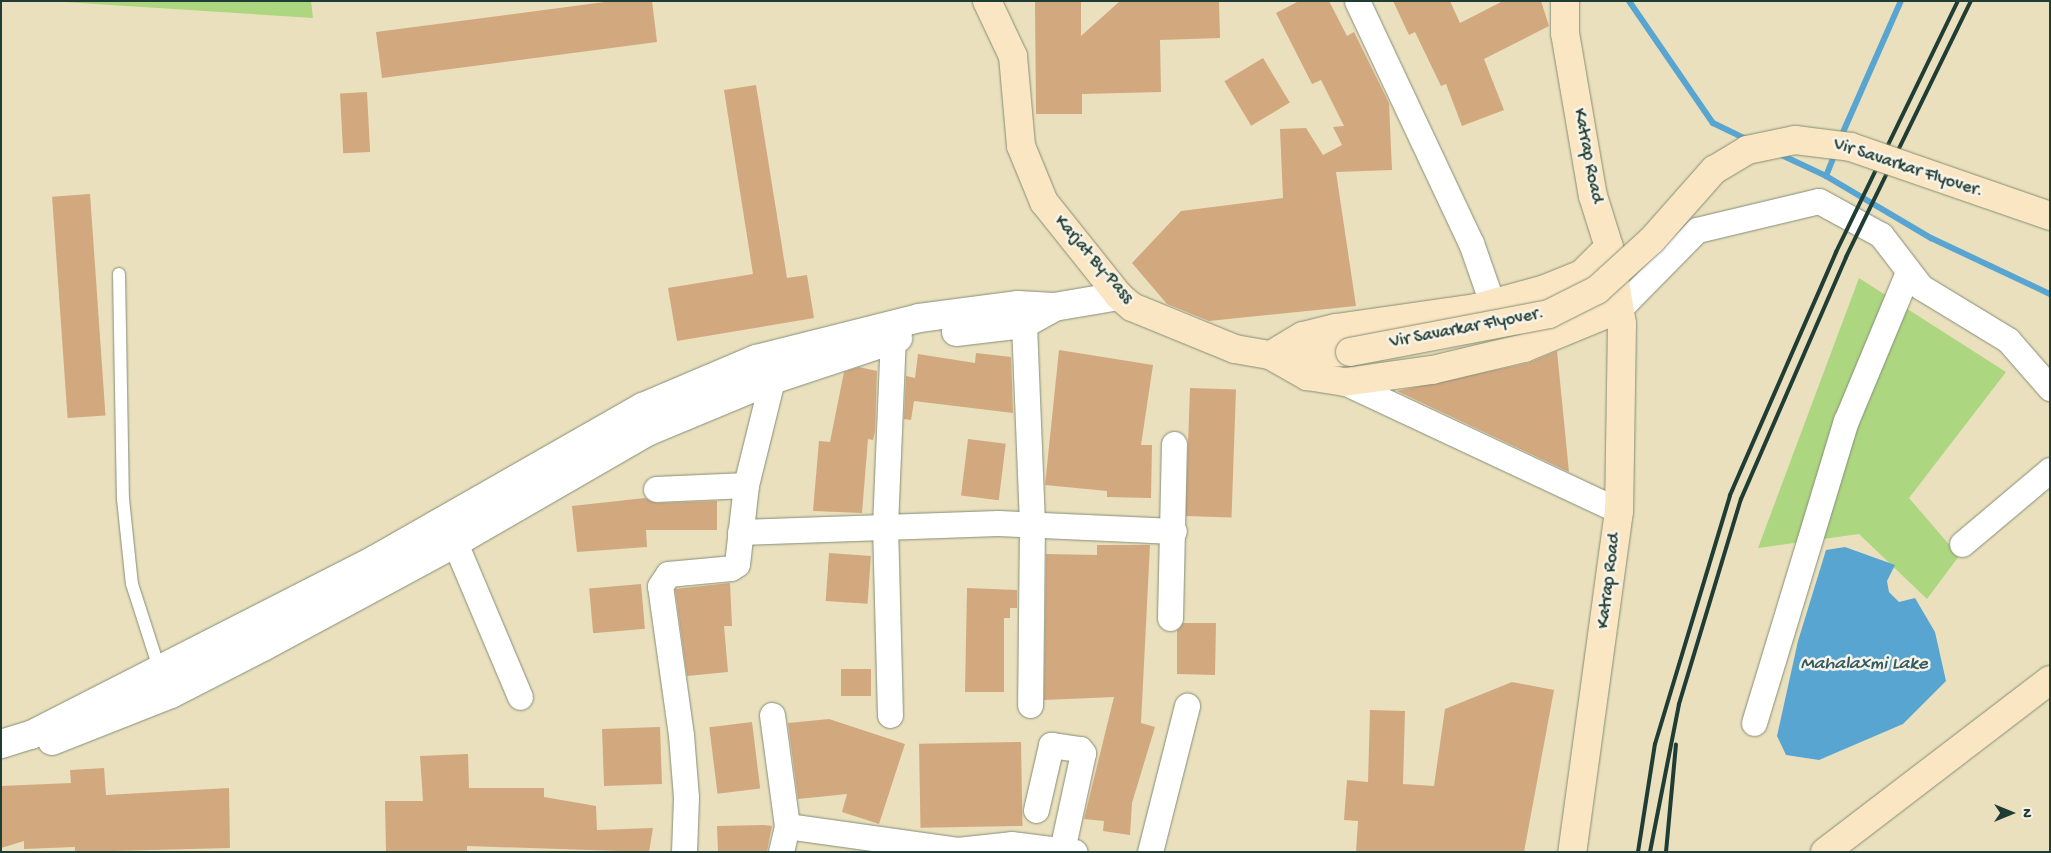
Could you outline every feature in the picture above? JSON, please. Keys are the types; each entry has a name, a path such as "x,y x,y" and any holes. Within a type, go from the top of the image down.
{"main road":[{"name":"Karjat By-Pass","path":"987,1 1013,56 1021,146 1044,202 1119,296 1132,307 1235,349 1270,356 1350,352"},
{"name":"Katrap Road","path":"1565,1 1565,33 1593,196 1609,247 1619,309 1619,511 1572,852"},
{"name":"Vir Savarkar Flyover.","path":"1350,352 1549,314 1597,290 1652,240 1714,170 1747,150 1794,140 1851,147 2050,216"},
{"path":"1270,356 1303,336 1336,328 1492,303 1582,274 1609,247"},
{"path":"1270,356 1307,376 1344,382 1432,370 1524,348 1619,309"},
{"path":"1825,852 2050,680"}],"street":[{"path":"1357,1 1471,243 1492,303"},
{"path":"1619,309 1697,230 1819,200 1881,235 1897,251 1908,272 1921,287 2008,340 2050,388"},
{"path":"1754,723 1846,421 1908,272"},
{"path":"1,744 31,735 160,671 376,559 642,407 919,318 1018,305 1054,307 1119,296"},
{"path":"1,759 110,721 171,694 455,543 648,432 768,368 894,339 1024,324 1054,307"},
{"path":"1024,324 1032,524 1030,705"},
{"path":"890,715 885,526 894,339"},
{"path":"684,852 686,797 681,735 660,586 668,574 735,566 746,486 768,368"},
{"path":"1344,382 1619,511"},
{"path":"1170,618 1174,531 1174,444"},
{"path":"1962,544 2050,470"},
{"path":"656,488 746,486"},
{"path":"740,532 885,526 1032,524 1174,531"},
{"path":"455,543 520,697"},
{"path":"1150,852 1187,706"},
{"path":"772,715 787,826 781,852"},
{"path":"787,826 957,850 1011,844 1068,851 1083,753 1080,749 1050,744 1036,810"}],"lane":[{"path":"119,274 122,499 132,584 160,671"}],"green space":[{"path":"48,1 311,1 313,18"},
{"path":"1859,278 2006,372 1909,498 1959,556 1927,599 1859,534 1758,548"}],"water":[{"name":"Mahalaxmi Lake","path":"1845,547 1895,565 1887,581 1889,592 1899,602 1915,598 1935,632 1946,681 1903,724 1819,760 1786,755 1777,736 1798,641 1826,550"}],"building":[{"path":"612,1 652,1 657,42 382,78 376,32"},
{"path":"1035,1 1081,1 1081,36 1120,1 1219,1 1220,38 1160,40 1161,92 1082,94 1082,114 1036,114"},
{"path":"1299,1 1329,1 1347,36 1354,32 1389,103 1392,170 1336,172 1356,306 1209,321 1167,304 1132,263 1181,211 1283,198 1280,129 1306,128 1323,155 1342,145 1333,127 1344,126 1321,80 1312,84 1276,13"},
{"path":"1393,1 1450,1 1460,23 1503,1 1541,1 1549,26 1484,59 1504,110 1462,126 1446,84 1441,86 1415,32 1409,35"},
{"path":"1263,58 1290,103 1251,126 1224,81"},
{"path":"756,85 787,278 807,275 814,318 677,341 668,288 753,274 724,90"},
{"path":"367,92 370,152 343,153 340,93"},
{"path":"90,194 105,415 68,418 52,197"},
{"path":"1059,350 1153,365 1141,445 1152,445 1151,498 1107,497 1107,491 1045,485"},
{"path":"1557,351 1569,472 1397,391 1528,363"},
{"path":"976,353 1011,357 1013,413 914,401 911,420 904,419 906,376 915,378 918,354 975,363"},
{"path":"859,367 877,371 875,431 873,440 868,439 862,513 813,511 819,441 830,442 844,372"},
{"path":"1190,388 1236,390 1232,518 1186,516"},
{"path":"968,439 1006,444 999,500 961,496"},
{"path":"645,498 657,503 717,501 717,530 646,530 647,547 577,552 572,506"},
{"path":"1097,545 1150,545 1141,723 1155,727 1132,803 1130,835 1103,831 1104,821 1084,819 1114,697 1044,700 1046,554 1097,555"},
{"path":"829,553 871,556 868,604 826,601"},
{"path":"730,583 732,626 724,626 728,672 687,676 675,589"},
{"path":"641,584 645,629 593,633 589,589"},
{"path":"967,588 1017,590 1017,608 1010,608 1010,618 1004,618 1004,692 965,692"},
{"path":"1183,623 1216,623 1215,675 1177,674 1177,630"},
{"path":"841,669 871,669 871,696 841,696"},
{"path":"1512,682 1554,690 1524,852 1356,852 1358,821 1344,820 1347,780 1368,782 1370,710 1405,711 1403,784 1434,786 1445,709"},
{"path":"829,719 905,744 879,824 842,812 847,794 798,799 788,723"},
{"path":"752,722 760,789 717,794 709,727"},
{"path":"660,727 662,784 604,786 602,729"},
{"path":"1021,742 1022,826 920,828 919,744"},
{"path":"468,754 469,788 544,788 544,797 596,806 597,830 653,828 649,852 467,846 467,852 386,852 385,801 423,801 420,756"},
{"path":"104,768 106,795 229,788 230,848 75,852 75,847 24,849 24,841 1,848 1,786 71,783 70,770"},
{"path":"717,826 772,826 767,851 718,852"}],"waterway":[{"path":"1629,1 1713,123 1750,141"},
{"path":"1840,139 1901,1"},
{"path":"1826,176 1836,151"},
{"path":"1777,153 1826,176 1931,238 2050,294"}],"railway":[{"path":"1638,852 1655,744 1730,495 1836,252 1958,1"},
{"path":"1650,852 1679,704 1741,499 1846,257 1971,1"},
{"path":"1666,852 1676,744"}]}
